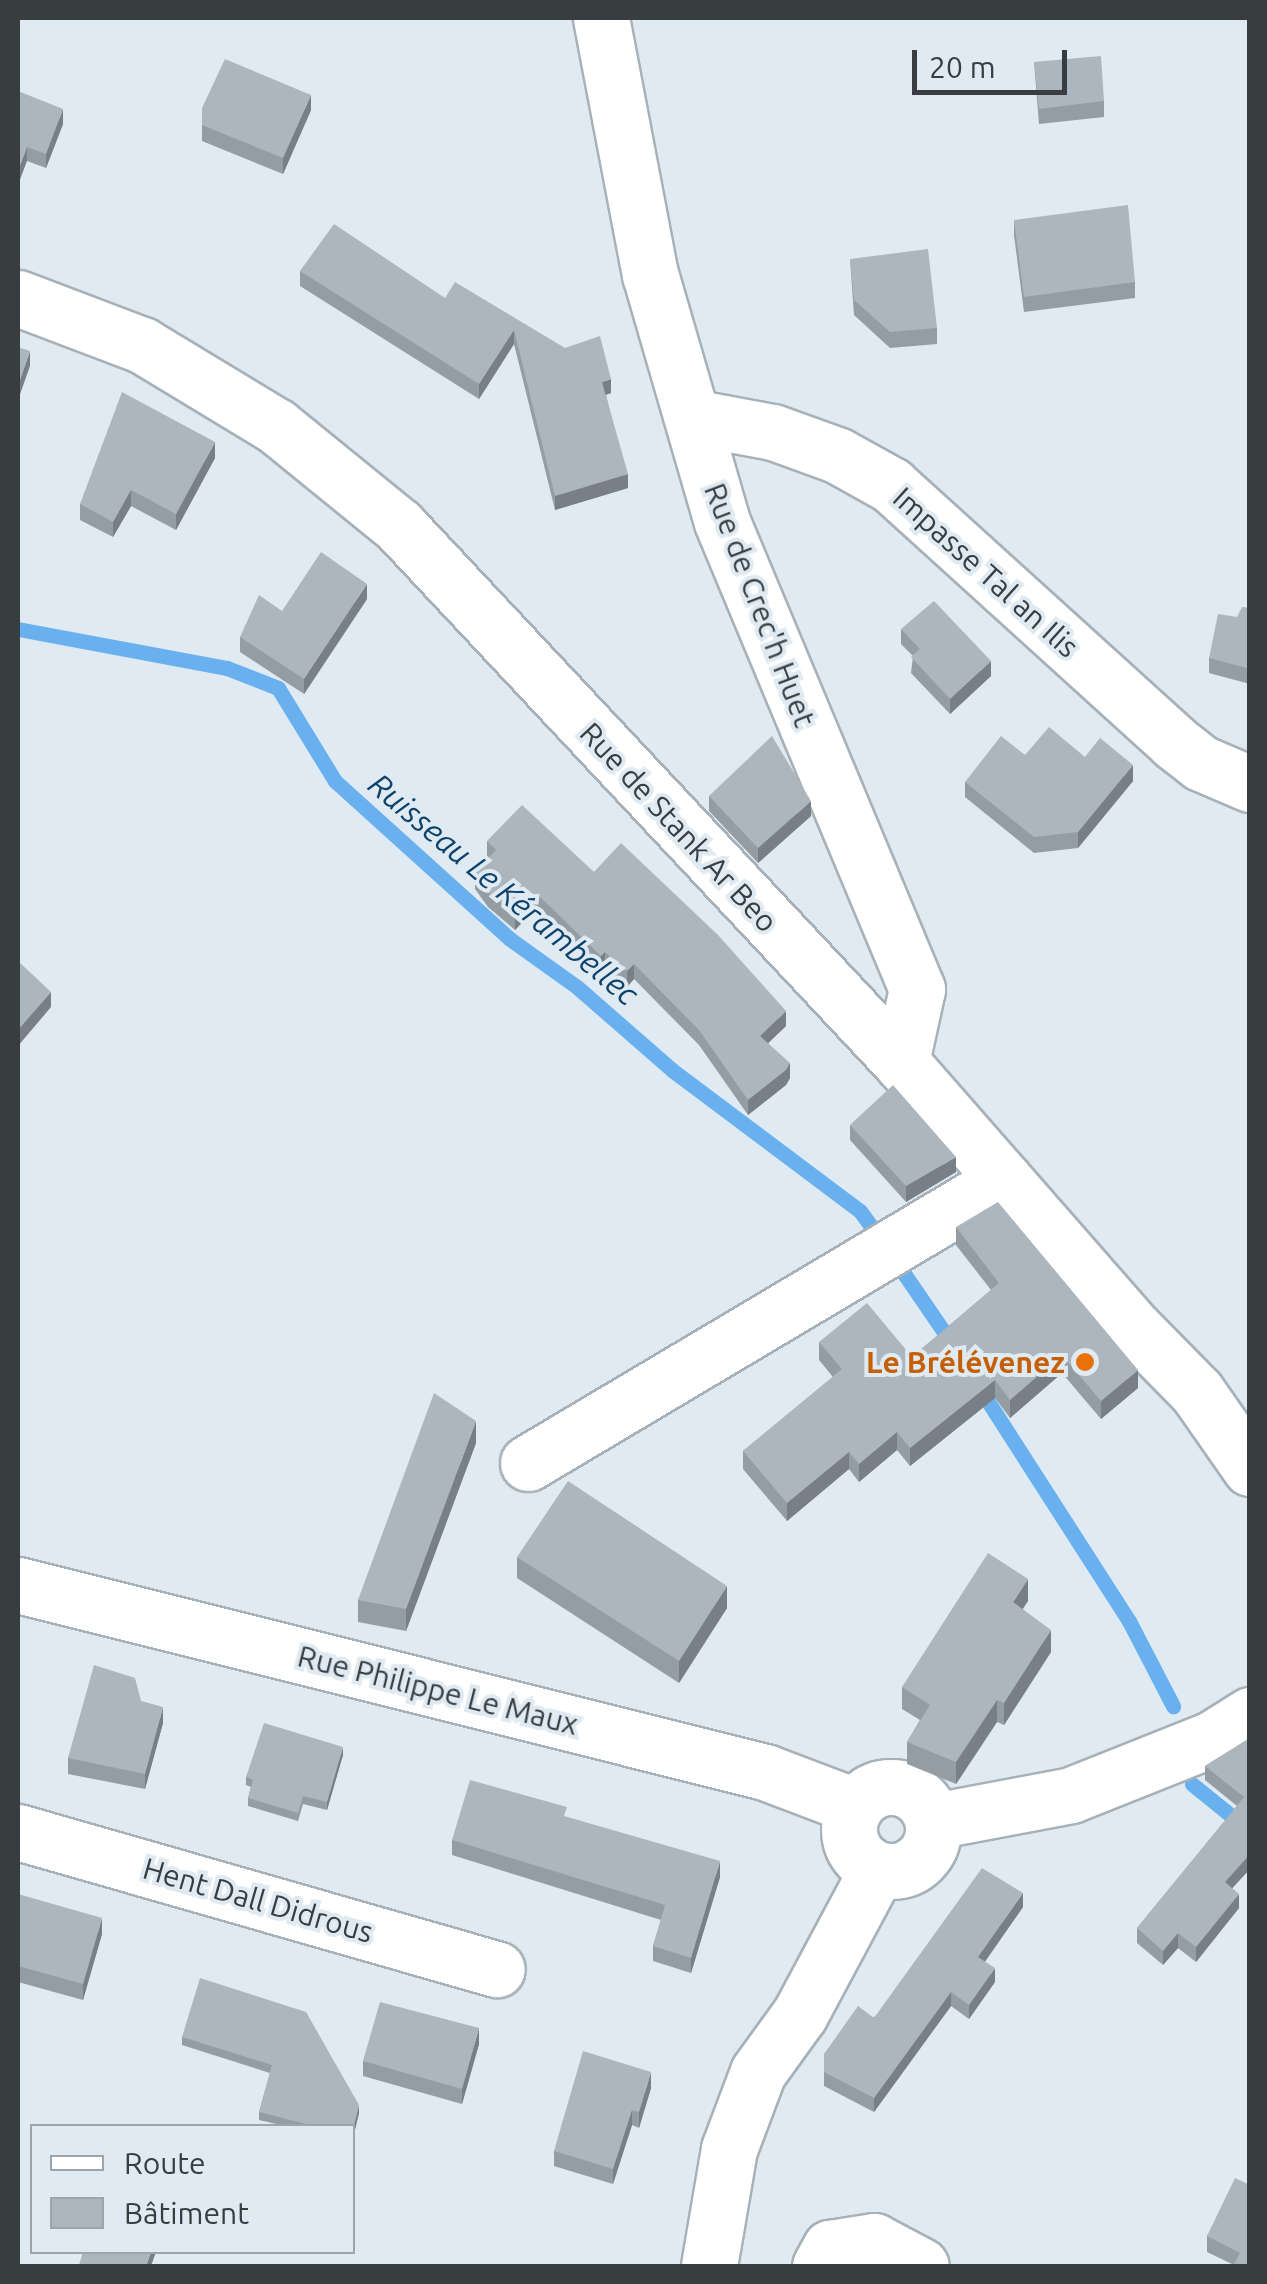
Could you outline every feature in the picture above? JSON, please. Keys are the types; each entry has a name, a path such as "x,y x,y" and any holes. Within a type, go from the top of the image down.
{"street":[{"name":"Rue de Crec'h Huet","path":"601,18 650,274 722,522 917,988 902,1062"},
{"name":"Rue de Stank Ar Beo","path":"18,298 142,345 276,426 398,526 902,1062 1136,1330 1197,1392 1250,1468"},
{"name":"Impasse Tal an Ilis","path":"692,417 773,432 837,455 891,485 1174,742 1201,764 1250,784"},
{"path":"528,1463 1004,1180"},
{"name":"Rue Philippe Le Maux","path":"18,1585 765,1772 855,1806"},
{"path":"934,1821 1072,1795 1212,1739 1250,1715"},
{"path":"900,1787 923,1799 934,1821 929,1851 906,1870 877,1870 856,1856 848,1830 855,1806 874,1789 900,1787"},
{"name":"Hent Dall Didrous","path":"18,1832 498,1969"},
{"path":"709,2266 729,2150 758,2072 800,2014 877,1870"},
{"path":"820,2266 830,2248 874,2241 921,2266"}],"building":[{"path":"1101,56 1104,101 1039,109 1034,62"},
{"path":"225,59 311,95 283,158 202,125 202,108"},
{"path":"18,91 63,109 46,154 27,147 18,170"},
{"path":"1128,205 1135,282 1024,297 1014,220"},
{"path":"334,224 445,298 455,282 565,348 600,336 611,379 602,382 628,474 555,496 514,330 479,384 300,271"},
{"path":"928,249 937,328 890,332 854,300 850,259"},
{"path":"18,347 30,351 18,385"},
{"path":"122,392 215,442 176,514 131,490 113,522 80,504"},
{"path":"321,552 367,584 304,679 240,637 259,595 282,611"},
{"path":"934,601 991,661 950,699 911,657 920,649 901,629"},
{"path":"1242,607 1250,608 1250,669 1209,658 1218,614 1237,617"},
{"path":"1049,727 1085,757 1100,738 1133,765 1078,832 1034,837 965,782 1001,736 1025,755"},
{"path":"772,736 811,801 758,848 709,796"},
{"path":"522,805 594,872 621,843 718,935 786,1011 760,1036 790,1063 786,1070 748,1100 699,1030 634,964 627,971 605,952 601,956 536,893 515,915 488,892 475,873 496,850 487,841"},
{"path":"18,961 51,992 18,1030"},
{"path":"893,1085 956,1157 906,1186 850,1125"},
{"path":"998,1202 1138,1370 1101,1401 1062,1355 1010,1400 995,1380 910,1448 897,1432 859,1464 849,1452 787,1503 743,1451 842,1369 819,1342 867,1303 912,1357 999,1283 956,1227"},
{"path":"434,1393 476,1421 406,1609 358,1600"},
{"path":"568,1481 727,1586 679,1661 517,1557"},
{"path":"988,1553 1028,1579 1013,1602 1051,1630 1004,1703 997,1700 956,1762 907,1742 930,1705 902,1687"},
{"path":"94,1665 135,1678 141,1701 163,1707 145,1774 68,1758"},
{"path":"264,1723 343,1747 327,1802 303,1796 298,1813 248,1798 253,1780 246,1777"},
{"path":"1250,1738 1250,1854 1225,1882 1239,1894 1196,1947 1178,1933 1163,1951 1137,1928 1244,1797 1205,1766"},
{"path":"470,1780 567,1807 564,1816 720,1861 691,1958 653,1946 665,1905 452,1840"},
{"path":"982,1868 1023,1893 978,1957 995,1968 969,2005 951,1992 874,2098 824,2072 824,2054 858,2006 874,2018"},
{"path":"18,1894 102,1918 83,1984 18,1966"},
{"path":"200,1978 306,2012 359,2105 354,2124 306,2124 259,2112 272,2065 182,2037"},
{"path":"380,2002 479,2028 462,2089 363,2061"},
{"path":"583,2051 651,2072 639,2112 632,2110 613,2169 554,2151"},
{"path":"1235,2178 1250,2185 1250,2266 1233,2266 1240,2253 1207,2236"},
{"path":"82,2254 150,2254 146,2266 79,2265"}],"waterway":[{"name":"Ruisseau Le Kérambellec","path":"18,629 227,668 278,688 335,781 510,939 577,987 672,1070 860,1211 880,1239"},
{"name":"Ruisseau Le Kérambellec","path":"892,1256 955,1348"},
{"name":"Ruisseau Le Kérambellec","path":"980,1389 1129,1621 1173,1706"},
{"name":"Ruisseau Le Kérambellec","path":"1192,1784 1250,1831"}],"place":[{"name":"Le Brélévenez","path":"1085,1362"}]}
